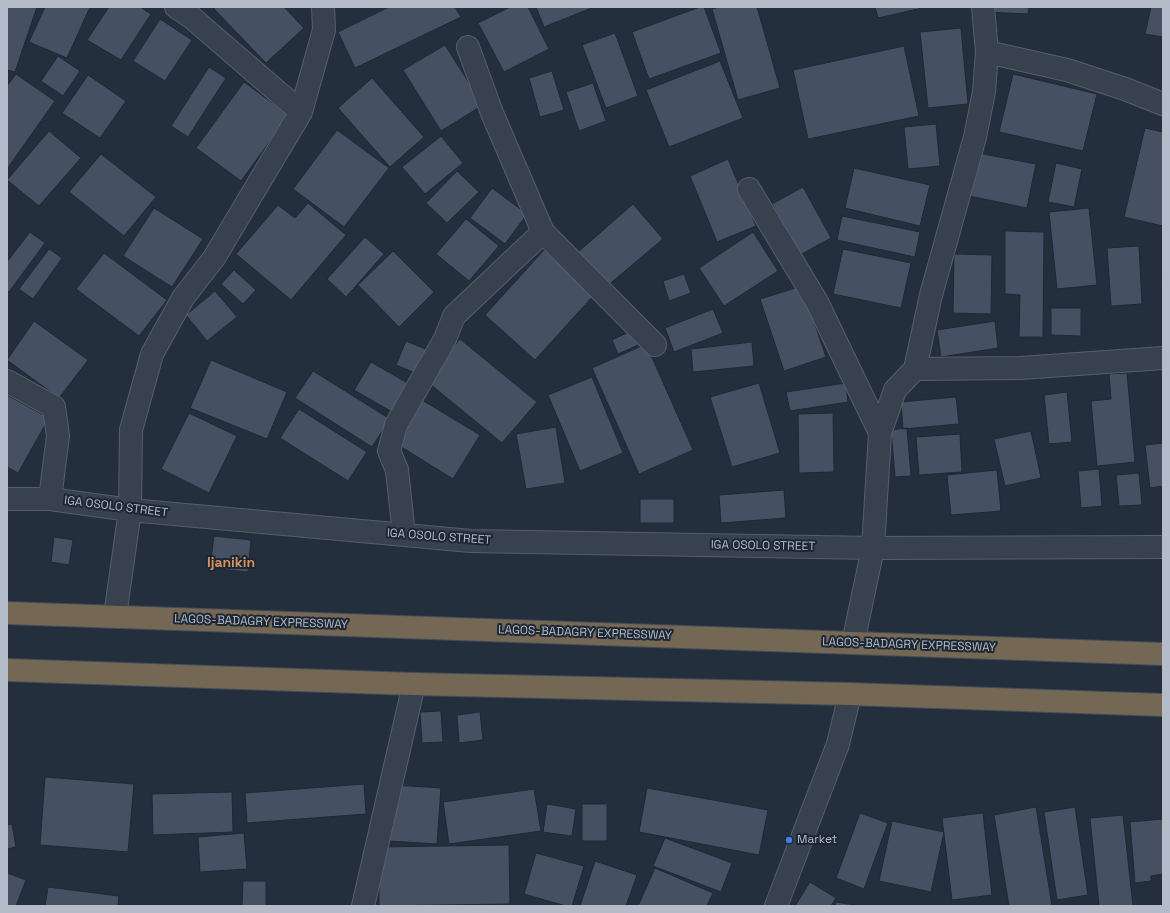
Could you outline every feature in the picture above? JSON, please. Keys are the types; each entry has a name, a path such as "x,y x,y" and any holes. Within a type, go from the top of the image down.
{"highway":[{"name":"LAGOS-BADAGRY EXPRESSWAY","path":"7,613 1163,654"},
{"path":"7,670 414,684 850,694 1163,705"}],"street":[{"path":"176,7 191,17 301,112"},
{"path":"115,616 130,510 131,430 152,354 183,298 214,258 301,112 324,30 323,7"},
{"path":"853,643 873,548 880,433 895,390 915,369 931,295 974,137 984,92 987,52 983,7"},
{"path":"468,47 492,113 543,232 655,345"},
{"path":"987,52 1067,70 1125,88 1163,104"},
{"path":"749,189 817,302 880,433"},
{"path":"404,535 397,470 389,451 396,425 445,339 454,316 543,232"},
{"path":"915,369 1021,368 1163,358"},
{"path":"7,381 54,407 58,436 50,499"},
{"name":"IGA OSOLO STREET","path":"7,499 50,499 130,510 471,541 873,548 1163,547"},
{"path":"363,906 414,684"},
{"path":"776,906 838,744 850,694"}],"building":[{"path":"7,7 37,7 15,72 7,70"},
{"path":"45,7 90,7 67,58 29,42"},
{"path":"109,7 140,7 151,14 121,60 87,40"},
{"path":"216,7 284,7 304,28 266,63 214,9"},
{"path":"389,7 455,7 461,17 355,68 338,32"},
{"path":"510,7 528,7 549,49 504,72 478,23"},
{"path":"536,7 594,7 544,27"},
{"path":"700,7 704,7 721,53 649,79 632,32"},
{"path":"719,7 757,7 780,88 738,100 712,9"},
{"path":"875,7 927,7 878,18"},
{"path":"986,7 1029,7 1028,14 986,12"},
{"path":"1151,7 1163,7 1163,37 1145,34"},
{"path":"160,19 192,40 165,81 133,61"},
{"path":"961,28 968,104 928,108 920,32"},
{"path":"615,33 638,96 606,108 582,45"},
{"path":"445,45 483,105 441,131 403,70"},
{"path":"904,46 919,116 808,139 793,70"},
{"path":"58,56 80,71 63,96 41,81"},
{"path":"720,61 743,118 669,147 646,90"},
{"path":"209,67 226,78 188,137 171,126"},
{"path":"552,71 564,110 540,117 529,78"},
{"path":"16,74 55,101 7,169 7,86"},
{"path":"1013,74 1097,94 1083,151 999,132"},
{"path":"88,75 126,101 100,138 62,113"},
{"path":"372,78 424,137 390,167 338,108"},
{"path":"244,82 289,115 241,181 196,148"},
{"path":"593,83 606,121 579,131 566,92"},
{"path":"936,124 940,166 908,169 904,127"},
{"path":"1145,128 1163,132 1163,226 1124,217"},
{"path":"337,130 389,168 344,227 293,189"},
{"path":"49,131 81,158 39,206 7,180"},
{"path":"441,136 463,163 425,194 402,167"},
{"path":"978,153 1036,164 1027,208 969,196"},
{"path":"101,154 156,197 124,236 69,192"},
{"path":"728,159 756,226 717,242 690,176"},
{"path":"1056,163 1082,169 1074,207 1048,202"},
{"path":"854,168 930,185 920,226 845,208"},
{"path":"457,171 479,192 447,223 426,203"},
{"path":"803,187 831,238 800,255 772,204"},
{"path":"492,188 527,214 505,244 470,218"},
{"path":"308,203 346,235 291,300 236,254 278,205 295,218"},
{"path":"633,204 663,239 606,287 577,253"},
{"path":"154,208 203,239 172,287 123,256"},
{"path":"1089,208 1097,285 1057,289 1049,212"},
{"path":"842,216 920,232 915,257 837,240"},
{"path":"466,219 499,246 469,281 436,254"},
{"path":"1005,231 1044,232 1043,337 1019,337 1020,295 1005,294"},
{"path":"30,232 45,243 9,292 7,290 7,262"},
{"path":"753,232 778,271 724,306 699,268"},
{"path":"365,237 384,254 346,297 327,279"},
{"path":"1139,246 1142,304 1111,306 1107,248"},
{"path":"49,249 62,258 33,299 19,289"},
{"path":"843,249 911,263 901,308 833,294"},
{"path":"544,250 594,295 535,360 485,315"},
{"path":"393,251 434,292 399,327 358,285"},
{"path":"104,253 167,300 139,336 76,289"},
{"path":"954,254 992,255 991,314 953,313"},
{"path":"1161,269 1163,269 1163,290"},
{"path":"234,270 256,290 243,304 221,284"},
{"path":"684,274 691,293 669,301 663,281"},
{"path":"802,286 826,357 784,371 760,299"},
{"path":"215,291 237,317 207,341 186,315"},
{"path":"1051,308 1081,308 1081,336 1051,335"},
{"path":"713,309 723,333 674,352 665,328"},
{"path":"34,321 88,360 59,398 7,360"},
{"path":"995,321 998,348 941,357 937,330"},
{"path":"631,331 638,345 618,354 612,340"},
{"path":"460,339 537,402 502,443 425,380"},
{"path":"406,341 430,351 420,375 396,365"},
{"path":"752,342 754,366 693,372 691,349"},
{"path":"646,344 693,450 639,474 592,368"},
{"path":"211,360 287,392 267,439 190,408"},
{"path":"371,362 411,385 394,413 354,390"},
{"path":"313,371 390,419 372,447 295,398"},
{"path":"1127,373 1135,462 1097,466 1091,401 1111,399 1109,374"},
{"path":"592,377 623,453 580,471 548,395"},
{"path":"759,383 780,453 732,467 710,397"},
{"path":"846,383 848,402 790,411 786,392"},
{"path":"1067,392 1072,442 1049,444 1044,395"},
{"path":"7,395 49,418 18,473 7,467"},
{"path":"956,397 959,424 903,429 901,402"},
{"path":"422,400 480,435 453,479 395,443"},
{"path":"299,409 367,452 348,481 280,438"},
{"path":"189,413 237,436 209,493 161,469"},
{"path":"833,413 834,472 799,473 798,414"},
{"path":"556,427 565,483 526,489 516,434"},
{"path":"907,428 911,476 895,477 891,430"},
{"path":"1031,431 1041,478 1005,486 994,439"},
{"path":"960,434 962,472 919,475 916,437"},
{"path":"1163,443 1163,486 1150,488 1145,445"},
{"path":"1099,469 1102,506 1081,508 1078,471"},
{"path":"997,470 1001,511 951,515 947,475"},
{"path":"1139,473 1142,505 1119,506 1116,475"},
{"path":"784,490 786,518 721,523 719,495"},
{"path":"640,499 674,499 674,523 640,523"},
{"path":"214,536 251,540 248,572 210,568"},
{"path":"54,537 73,540 69,565 51,562"},
{"path":"441,711 443,742 422,743 420,712"},
{"path":"480,712 483,740 459,743 457,715"},
{"path":"45,777 134,784 128,852 40,845"},
{"path":"364,784 366,814 247,823 245,793"},
{"path":"393,785 441,788 437,844 389,841"},
{"path":"647,788 768,810 759,855 639,832"},
{"path":"534,789 541,831 449,844 443,802"},
{"path":"232,792 233,832 153,835 152,794"},
{"path":"547,804 576,809 572,836 543,832"},
{"path":"582,804 607,804 607,841 582,841"},
{"path":"1036,807 1052,906 1009,906 994,815"},
{"path":"1075,807 1088,895 1057,900 1044,812"},
{"path":"860,813 888,823 864,889 836,878"},
{"path":"983,813 992,895 952,900 942,818"},
{"path":"1123,815 1133,906 1099,906 1090,818"},
{"path":"1163,819 1163,874 1151,876 1151,881 1135,883 1130,822"},
{"path":"892,821 944,832 931,892 879,881"},
{"path":"12,824 16,847 7,849 7,825"},
{"path":"244,833 247,869 200,872 198,837"},
{"path":"665,838 732,863 721,892 653,866"},
{"path":"509,845 510,904 379,906 379,847"},
{"path":"536,853 584,866 572,906 566,906 524,894"},
{"path":"595,861 637,875 626,906 580,906"},
{"path":"655,868 713,893 707,906 638,906"},
{"path":"7,873 26,880 16,906 7,906"},
{"path":"243,881 266,881 266,906 242,906"},
{"path":"810,882 836,898 831,906 795,906"},
{"path":"48,887 119,896 118,906 45,906"},
{"path":"836,902 861,906 835,906"}],"place":[{"name":"Market","path":"789,840"}],"district":[{"name":"Ijanikin","path":"231,563"}]}
